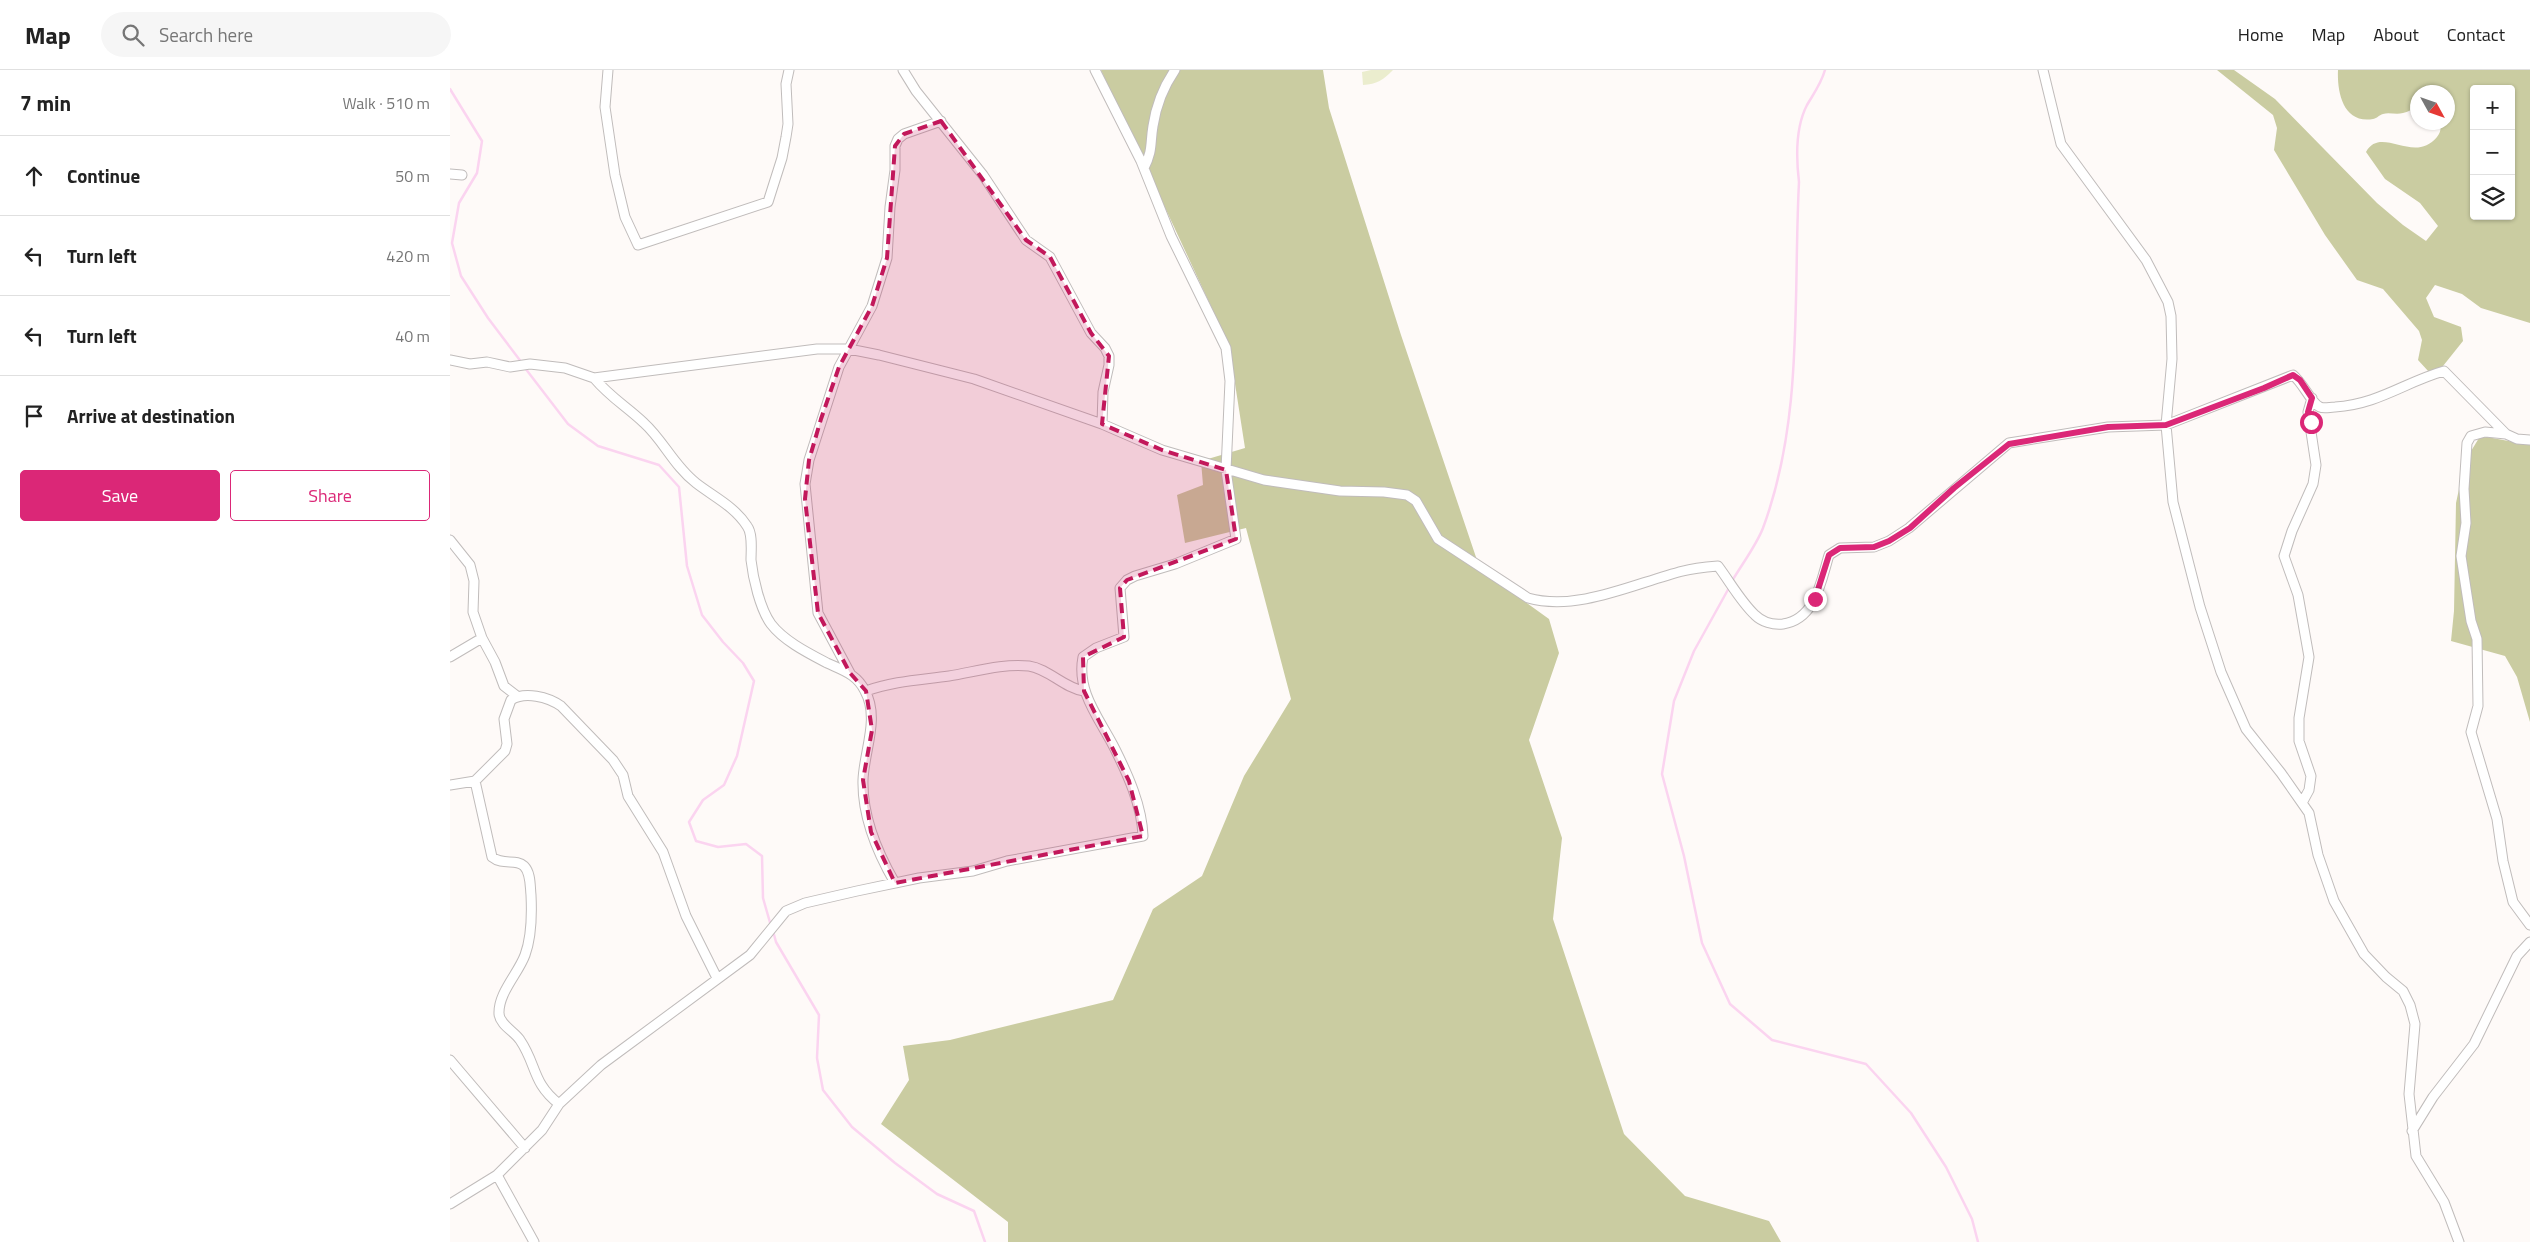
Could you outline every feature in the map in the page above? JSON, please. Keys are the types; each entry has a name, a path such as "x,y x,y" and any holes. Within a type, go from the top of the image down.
{"street":[{"path":"608,70 605,107 613,147 616,175 625,217 638,245 768,202 782,158 786,137 788,124 786,84 789,70"},
{"path":"903,70 983,175 1026,240 1050,257 1091,333 1105,348 1109,356 1109,365 1103,392 1102,424"},
{"path":"450,1204 497,1175 542,1130 559,1104 602,1065 750,955 786,911 805,903 895,883 973,870 1007,861 1143,836 1140,810 1129,781 1084,691 1081,669 1083,657 1096,648 1124,637 1120,588 1127,580 1175,564 1236,539 1226,470 1230,381 1226,348 1171,236 1144,168 1095,70"},
{"path":"1144,168 1152,146 1153,127 1163,90 1175,70"},
{"path":"2043,70 2061,144 2130,238 2168,302 2171,316 2172,359 2166,425 2172,502 2200,607 2221,672 2246,729 2309,813 2318,855 2334,901 2364,954 2403,991 2410,1004 2415,1024 2410,1094 2412,1131 2416,1156 2444,1202 2459,1242"},
{"path":"895,883 871,832 865,803 863,780 872,730 866,691 850,673 818,613 805,484 822,419 839,367 872,306 887,258 890,207 895,170 895,146 898,139 904,134 941,122"},
{"path":"450,174 462,175"},
{"path":"450,360 470,364 487,362 510,367 530,364 566,368 594,378 817,348 849,349 974,380 1102,424 1162,450 1264,480 1300,486 1407,495 1416,502 1438,539 1528,598 1543,602 1599,595 1686,570 1718,566 1754,614 1762,621 1777,624 1799,619 1815,599 1829,555 1840,548 1874,547 1889,541 1910,528 1954,488 2009,444 2108,427 2166,425 2293,375 2300,380 2315,404 2321,408 2361,404 2444,371 2506,434 2517,439 2530,440"},
{"path":"594,378 608,394 645,423 682,470 696,483 723,501 749,528 752,563 760,604 770,623 781,634 805,650 850,673"},
{"path":"2302,803 2309,790 2311,776 2299,741 2299,718 2309,657 2298,595 2284,556 2292,531 2313,484 2316,465 2308,412 2312,398"},
{"path":"2506,434 2478,433 2471,436 2467,443 2464,489 2466,523 2462,556 2471,621 2477,639 2478,706 2471,732 2497,819 2502,861 2512,902 2530,925"},
{"path":"450,540 470,565 474,581 473,612 482,638 495,662 504,686 517,696 551,700 561,706 613,760 623,775 628,796 663,852 686,916 717,978"},
{"path":"450,657 482,638"},
{"path":"866,691 884,684 909,679 1029,666 1044,671 1073,689 1084,691"},
{"path":"450,785 475,781 505,751 507,744 504,719 511,700 517,696"},
{"path":"475,781 492,857 497,862 518,862 524,866 530,880 531,933 525,956 506,992 499,1015 502,1022 520,1040 539,1084 546,1094 559,1104"},
{"path":"2412,1131 2433,1097 2474,1044 2516,956 2530,942"},
{"path":"450,1060 524,1148"},
{"path":"497,1175 534,1242"}],"highlighted area":[{"path":"941,121 1026,240 1050,257 1091,333 1109,356 1102,424 1162,450 1226,470 1236,539 1127,580 1120,588 1124,637 1083,657 1084,691 1129,781 1143,836 895,883 879,853 871,832 863,780 872,730 866,691 850,673 818,613 805,499 809,460 821,419 839,367 872,306 887,258 895,146 904,134"}],"green space":[{"path":"1101,70 1323,70 1329,108 1401,335 1480,569 1549,619 1559,653 1529,740 1562,838 1553,919 1624,1134 1685,1196 1769,1221 1781,1242 1008,1242 1008,1222 881,1124 909,1080 903,1046 950,1040 1113,1000 1153,909 1202,876 1244,776 1291,699 1246,528 1185,543 1177,495 1203,485 1201,461 1245,448 1229,345"},
{"path":"1393,70 1379,81 1363,85 1362,72"},
{"path":"2217,70 2234,70 2275,99 2377,203 2426,241 2438,226 2420,203 2385,179 2366,152 2372,145 2380,142 2408,147 2428,145 2437,137 2440,130 2455,130 2455,85 2410,85 2410,110 2398,114 2385,113 2374,119 2363,119 2355,117 2344,105 2339,88 2338,70 2530,70 2530,323 2481,308 2462,294 2435,285 2426,298 2434,317 2461,327 2463,341 2443,366 2429,372 2418,360 2422,340 2419,331 2383,289 2357,280 2325,235 2274,150 2277,128 2273,115"},
{"path":"2487,437 2530,445 2530,722 2517,677 2505,656 2451,641 2454,611 2456,503 2465,461 2479,438"}],"waterway":[{"path":"1732,581 1763,528 1776,486 1785,444 1791,401 1796,313 1799,182 1797,163 1798,133 1803,114 1825,70"},
{"path":"450,89 482,141 477,173 459,203 452,243 461,276 488,318 522,363"},
{"path":"525,368 568,424 598,446 659,465 679,487 687,566 702,615 723,642 743,663 754,681 737,756 724,785 703,800 689,822 696,841 718,847 746,844 762,856 763,898 771,926"},
{"path":"1730,586 1694,651 1674,701 1662,774 1684,856 1702,943 1730,1004 1772,1040 1866,1064 1911,1113 1946,1167 1972,1219 1978,1242"},
{"path":"773,931 776,942 819,1015 817,1058 823,1090 852,1127 895,1163 937,1194 974,1211 985,1242"}],"route":[{"path":"1815,599 1829,555 1840,548 1874,547 1889,541 1910,528 1954,488 2009,444 2108,427 2166,425 2293,375 2300,380 2312,398 2308,412 2311,422"}]}
